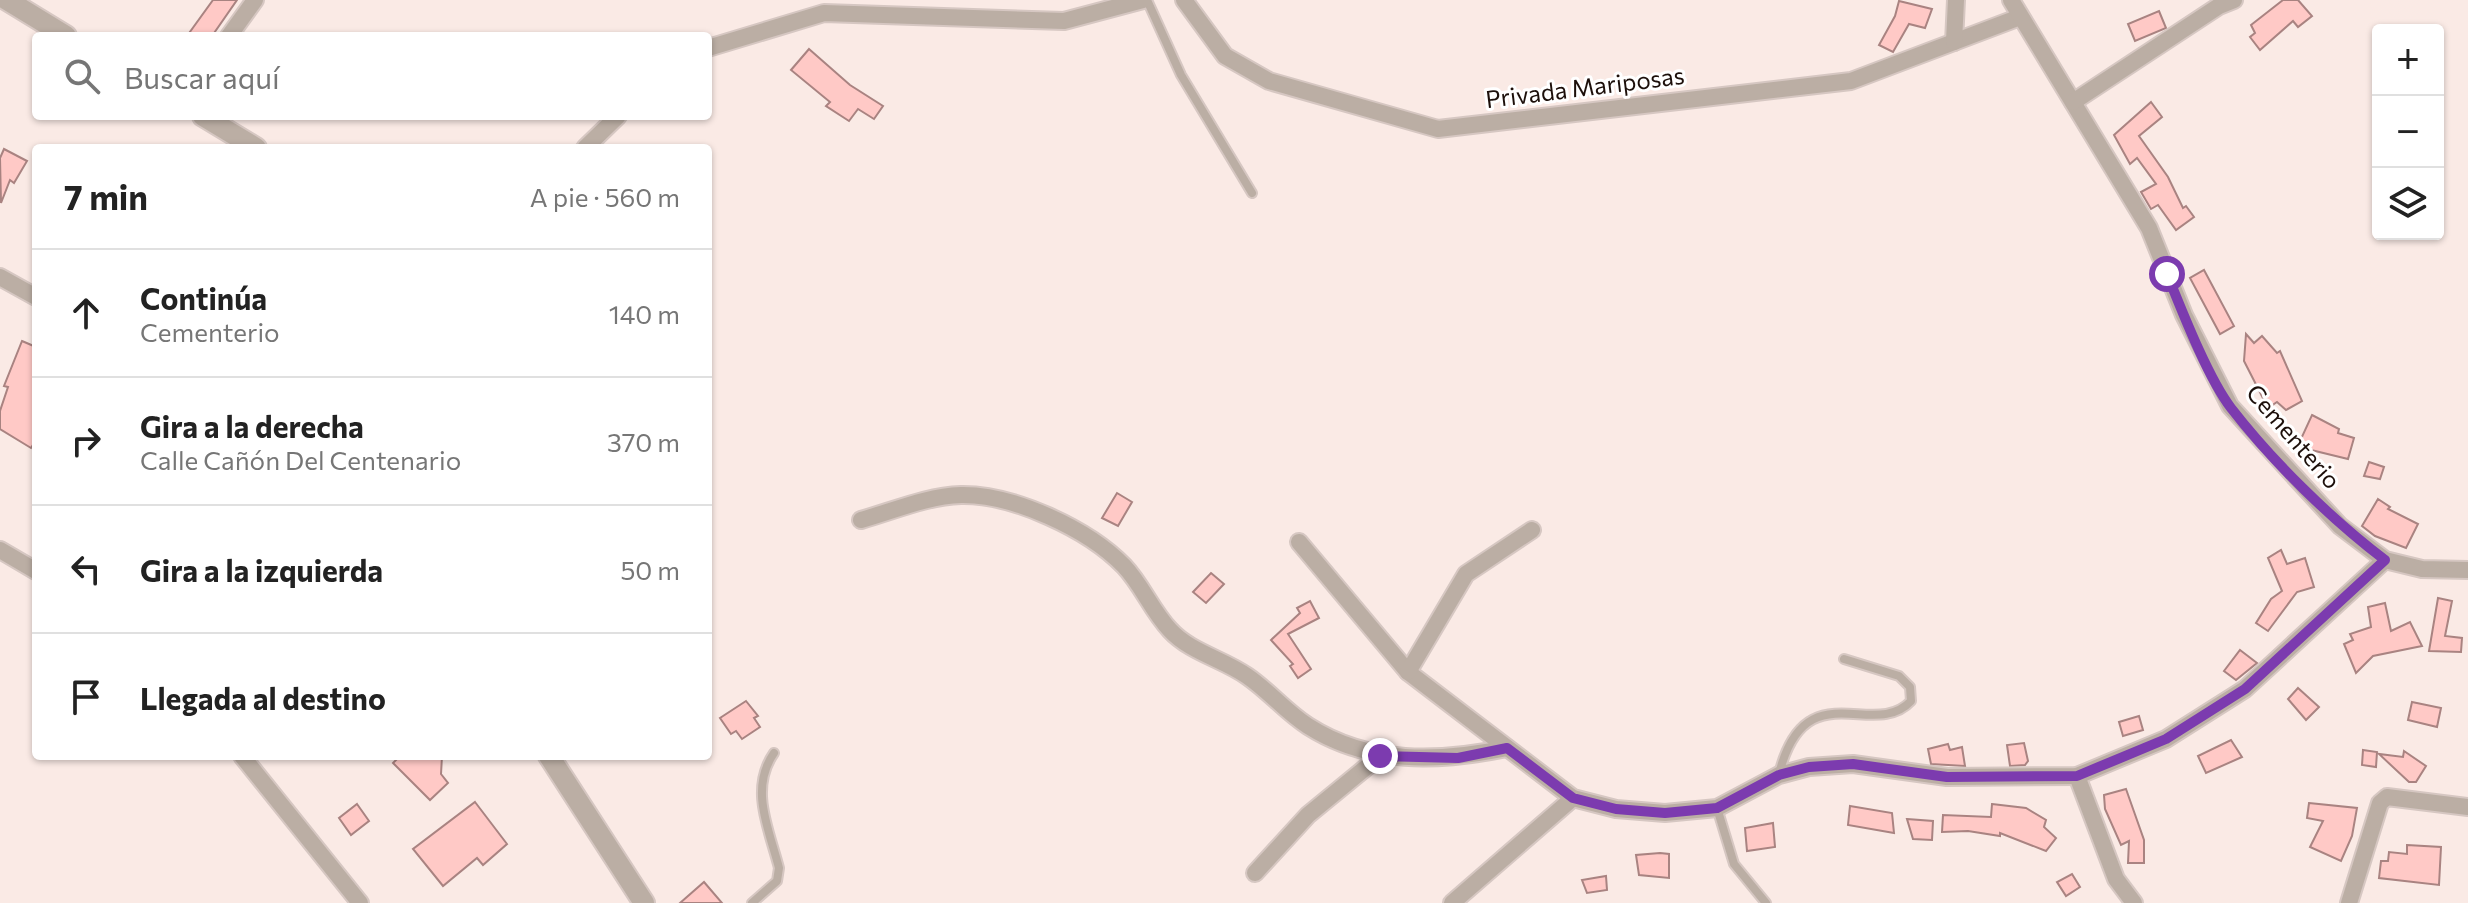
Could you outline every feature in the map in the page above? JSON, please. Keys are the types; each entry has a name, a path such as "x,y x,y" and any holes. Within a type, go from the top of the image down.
{"street":[{"path":"232,32 255,0"},
{"path":"712,47 824,13 1064,21 1145,0"},
{"name":"Privada Mariposas","path":"1184,0 1225,56 1269,81 1438,129 1851,81 2020,17"},
{"path":"1954,42 1956,0"},
{"name":"Cementerio","path":"2011,0 2149,228 2184,315 2230,406 2340,526 2385,560 2422,569 2468,570"},
{"path":"2073,102 2219,6 2234,0"},
{"path":"10,1 60,32"},
{"path":"210,120 249,144"},
{"path":"589,144 614,120"},
{"path":"0,277 32,295"},
{"path":"861,520 939,498 963,495 993,499 1067,525 1125,567 1160,618 1183,643 1250,678 1308,726 1380,756 1458,758 1507,748"},
{"path":"1408,672 1466,574 1532,530"},
{"path":"1299,542 1408,672 1573,798 1616,809 1665,813 1717,808 1779,775 1809,767 1853,764 1947,777 2077,776 2166,739 2245,689 2385,560"},
{"path":"0,550 32,569"},
{"path":"1255,873 1308,815 1380,756"},
{"path":"245,760 360,903"},
{"path":"552,760 644,903"},
{"path":"2077,776 2116,879 2134,903"},
{"path":"2349,903 2375,813 2387,797 2468,807"},
{"path":"1452,903 1573,798"}],"lane":[{"path":"1145,0 1181,75 1252,193"},
{"path":"1779,775 1785,751 1798,730 1823,715 1860,712 1887,715 1902,711 1911,701 1910,687 1899,676 1844,659"},
{"path":"752,903 777,881 779,868 759,789 762,770 774,753"},
{"path":"1717,808 1734,864 1766,903"}],"building":[{"path":"213,0 237,0 215,32 190,32"},
{"path":"2283,0 2298,0 2312,16 2298,27 2293,21 2260,50 2250,37 2255,33 2251,25"},
{"path":"1899,1 1932,9 1925,28 1909,24 1893,52 1879,45 1895,16"},
{"path":"2159,11 2166,28 2135,41 2128,24"},
{"path":"809,49 850,85 883,106 874,119 858,109 849,121 826,106 830,102 791,70"},
{"path":"2151,102 2162,117 2139,136 2168,177 2183,208 2186,206 2194,217 2176,230 2158,205 2151,209 2141,192 2156,184 2137,158 2130,164 2114,135"},
{"path":"4,149 27,161 14,183 10,180 1,203 0,158"},
{"path":"2204,270 2234,326 2220,334 2190,278"},
{"path":"2246,334 2254,343 2262,336 2277,353 2280,351 2302,401 2286,410 2277,402 2268,408 2244,361"},
{"path":"22,341 32,345 31,448 0,429 0,411 8,387 4,386"},
{"path":"2312,415 2339,429 2338,433 2354,438 2348,459 2303,448 2305,444 2300,441"},
{"path":"2369,462 2384,467 2380,479 2364,476"},
{"path":"1117,493 1132,502 1118,526 1102,518"},
{"path":"2378,499 2390,507 2388,509 2418,524 2406,548 2375,536 2362,526"},
{"path":"2281,550 2287,564 2305,558 2314,587 2297,592 2268,631 2256,623 2271,599 2282,591 2268,558"},
{"path":"1211,573 1224,584 1206,603 1193,592"},
{"path":"2438,598 2452,601 2445,636 2462,638 2461,652 2429,651"},
{"path":"1310,601 1319,618 1288,634 1311,669 1298,678 1290,666 1293,664 1271,640 1300,613 1297,608"},
{"path":"2385,603 2391,631 2410,622 2422,646 2373,656 2356,673 2344,644 2353,640 2350,634 2371,627 2368,607"},
{"path":"2240,650 2257,663 2236,680 2224,671"},
{"path":"2298,688 2319,707 2306,720 2288,699"},
{"path":"746,701 758,716 754,718 760,727 742,739 736,731 731,734 720,718"},
{"path":"2412,702 2441,708 2437,727 2408,720"},
{"path":"2139,716 2143,730 2123,736 2119,722"},
{"path":"2231,740 2242,757 2206,773 2198,756"},
{"path":"2024,743 2028,761 2025,765 2010,766 2007,745"},
{"path":"1948,744 1950,750 1962,747 1965,766 1931,764 1928,749"},
{"path":"2363,750 2377,752 2376,767 2362,765"},
{"path":"2404,751 2426,766 2416,782 2409,782 2379,754 2403,757"},
{"path":"396,760 442,760 441,774 448,783 430,800 393,763"},
{"path":"2126,789 2144,840 2144,863 2128,863 2129,841 2121,845 2105,809 2104,795"},
{"path":"475,802 507,844 483,865 477,858 443,886 413,849"},
{"path":"2309,803 2357,808 2352,836 2341,861 2310,847 2323,821 2307,818"},
{"path":"357,804 369,821 351,835 339,818"},
{"path":"1992,804 2026,808 2046,820 2044,827 2056,838 2046,851 2000,833 2000,836 1968,831 1942,832 1943,815 1991,817"},
{"path":"1850,806 1892,813 1894,833 1848,825"},
{"path":"1907,819 1933,821 1932,840 1913,839"},
{"path":"1773,823 1775,847 1747,851 1745,828"},
{"path":"2407,845 2441,847 2439,885 2379,878 2381,861 2388,861 2389,852 2407,854"},
{"path":"1669,854 1669,878 1639,875 1636,855"},
{"path":"2072,874 2080,887 2066,896 2057,882"},
{"path":"1606,876 1607,890 1587,893 1582,880"},
{"path":"704,882 722,903 680,903"}],"route":[{"path":"1380,756 1458,758 1507,748 1573,798 1616,809 1665,813 1717,808 1779,775 1809,767 1853,764 1947,777 2077,776 2166,739 2245,689 2385,560 2340,526 2230,406 2167,274"}]}
